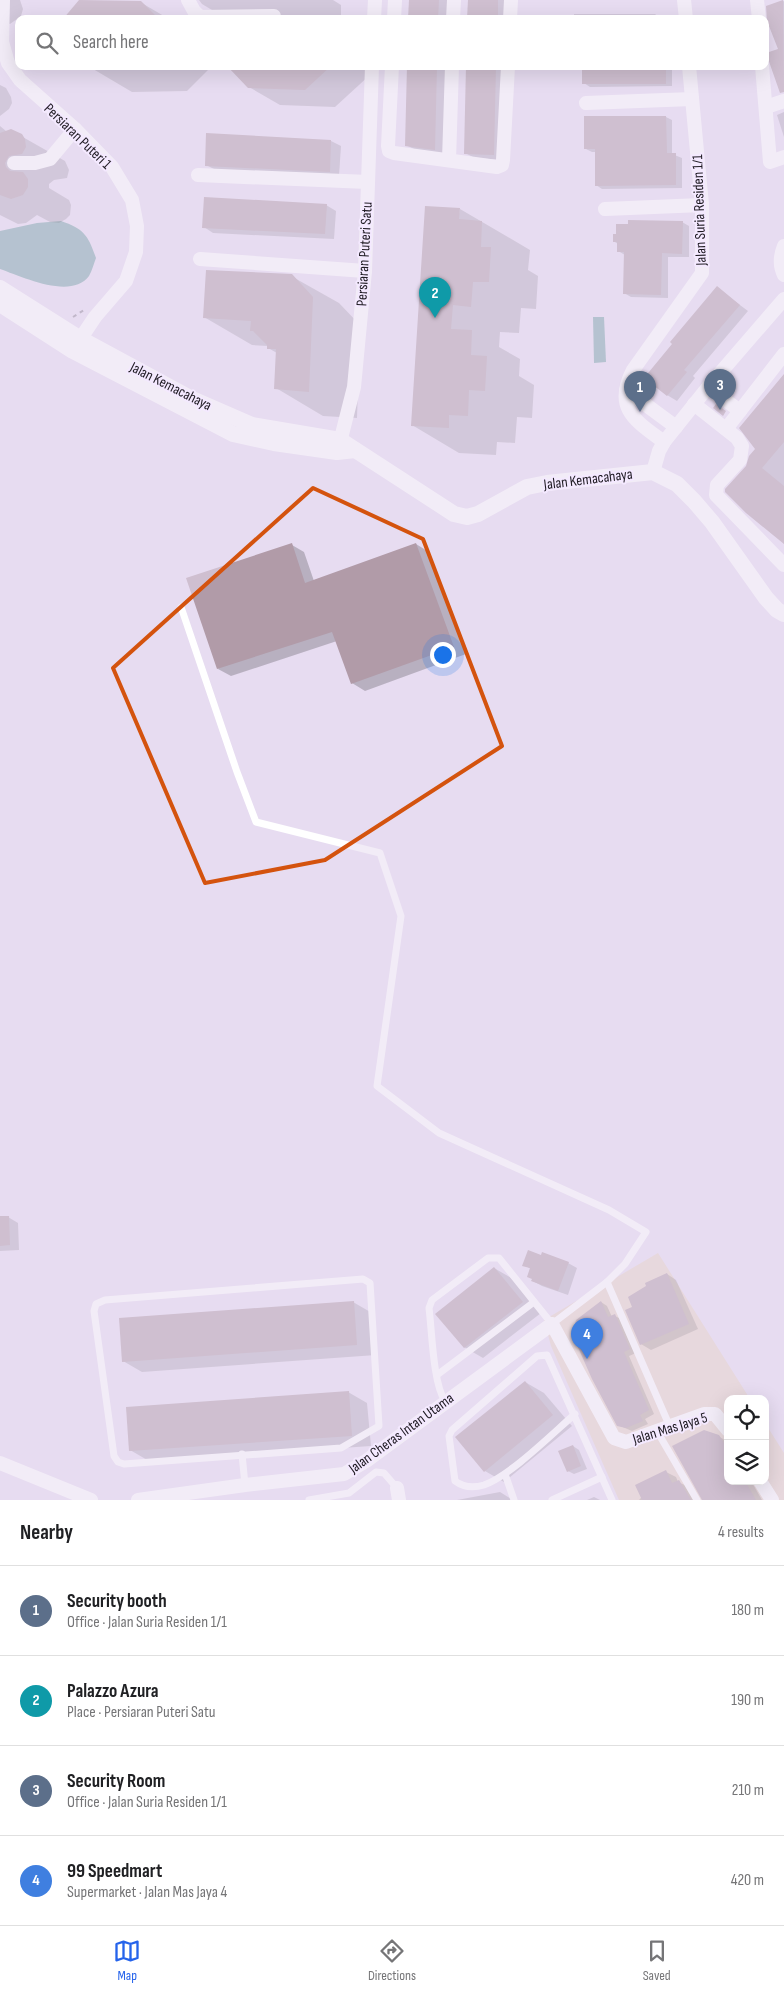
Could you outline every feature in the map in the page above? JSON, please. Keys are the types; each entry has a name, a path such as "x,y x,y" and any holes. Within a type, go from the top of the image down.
{"street":[{"name":"Persiaran Puteri 1","path":"4,0 2,42 8,63 20,80 112,166 132,200 137,226 136,252 126,281 76,345"},
{"path":"188,0 198,15"},
{"path":"374,15 375,0"},
{"path":"394,15 395,0"},
{"path":"453,15 454,0"},
{"path":"510,15 511,0"},
{"path":"684,0 686,15"},
{"path":"759,15 760,1"},
{"name":"Persiaran Puteri Satu","path":"339,446 354,386 365,271 372,70"},
{"path":"392,70 389,151 498,167 502,165 508,70"},
{"path":"450,160 452,70"},
{"name":"Jalan Suria Residen 1/1","path":"626,390 633,370 702,273 702,205 690,70"},
{"path":"762,70 770,162 784,157"},
{"path":"586,103 692,100"},
{"path":"766,107 784,101"},
{"path":"14,163 35,164 50,158 75,130"},
{"path":"198,175 368,182"},
{"path":"605,209 702,205"},
{"path":"784,246 780,264 784,275"},
{"path":"200,259 365,271"},
{"name":"Jalan Kemacahaya","path":"0,288 76,345"},
{"path":"653,472 659,450 664,442 708,387 784,299"},
{"name":"Jalan Kemacahaya","path":"0,304 76,345 252,425 355,450 454,514 467,517 478,514 527,487 547,483 653,472 677,484 694,501 717,529 766,598 777,610 784,614"},
{"path":"726,428 784,354"},
{"path":"708,387 740,411"},
{"path":"626,390 676,427"},
{"path":"626,390 630,414 664,442"},
{"path":"694,404 726,428 737,438 742,446 740,460 717,485 716,495 784,565"},
{"name":"Jalan Cheras Intan Utama","path":"138,1500 344,1474 366,1461 552,1324"},
{"name":"Jalan Mas Jaya 5","path":"552,1324 614,1438 626,1442 704,1414 715,1414 724,1425"},
{"path":"0,1463 91,1500"},
{"path":"763,1485 772,1500"}],"lane":[{"path":"181,606 256,822 380,852 402,916 377,1086 439,1133 609,1210 646,1232 625,1264 608,1282 552,1324 499,1258 488,1258 432,1300 429,1308 437,1375 440,1394 445,1401"},
{"path":"366,1280 370,1283 379,1426 341,1448 242,1454 124,1464 118,1462 114,1456 94,1311 96,1304 105,1300 115,1299 366,1280"},
{"path":"608,1282 663,1429 697,1500"},
{"path":"437,1375 534,1302"},
{"path":"575,1414 505,1474 483,1485 462,1486 455,1481 448,1436 452,1430 537,1356 547,1355 575,1414 612,1500"},
{"path":"242,1454 245,1485"},
{"path":"309,1500 349,1493 376,1472 384,1473 398,1494"},
{"path":"505,1474 514,1500"},
{"path":"552,1500 602,1477"}],"path":[{"path":"72,318 86,308"}],"highlighted area":[{"path":"313,488 423,539 502,746 325,860 205,883 113,668"}],"shaded area":[{"path":"61,221 75,227 84,234 96,258 89,276 81,283 71,286 46,284 0,269 0,231 37,223"},
{"path":"593,317 604,317 606,362 594,363"},
{"path":"658,1253 747,1395 724,1395 724,1485 769,1485 769,1429 784,1453 784,1500 619,1500 551,1346 544,1320"}],"building":[{"path":"79,0 141,1 155,15 66,15"},
{"path":"409,0 439,0 438,15 408,15"},
{"path":"468,0 498,0 498,15 467,15"},
{"path":"783,0 784,92 780,93 769,62 769,52 778,49 769,26 769,15 767,15 766,6"},
{"path":"231,70 327,70 305,90 248,88"},
{"path":"407,70 437,70 435,150 405,146"},
{"path":"466,70 496,70 494,155 464,154"},
{"path":"582,70 666,70 666,84 582,84"},
{"path":"584,116 666,116 667,153 676,153 676,185 595,186 595,149 584,149"},
{"path":"11,129 22,134 26,147 22,154 9,156 5,163 6,167 10,171 23,172 28,179 28,187 23,195 11,199 0,195 0,133"},
{"path":"206,133 331,140 330,172 205,166"},
{"path":"204,197 327,204 325,234 202,228"},
{"path":"425,206 460,208 459,219 482,221 481,247 491,247 489,282 473,282 471,307 453,305 451,329 472,330 471,355 487,356 485,391 469,390 468,416 449,415 449,428 411,426"},
{"path":"628,220 683,221 682,254 662,253 661,295 623,294 624,252 617,252 617,242 613,242 613,234 616,234 616,224 628,224"},
{"path":"206,270 292,274 313,297 309,392 274,389 276,349 267,349 267,345 253,331 250,331 251,321 203,318"},
{"path":"717,286 740,305 684,370 687,372 667,396 644,378 672,344 670,342"},
{"path":"784,374 784,442 762,468 784,486 784,544 746,513 725,492 725,489 746,466 749,456 755,449 739,428"},
{"path":"716,404 726,411 723,416 713,408"},
{"path":"292,543 305,583 416,543 454,647 351,684 332,632 217,669 186,578"},
{"path":"0,1216 9,1216 10,1245 0,1246"},
{"path":"528,1250 541,1255 542,1252 569,1262 558,1291 531,1281 532,1279 527,1277 530,1268 522,1266"},
{"path":"494,1267 523,1302 464,1348 435,1314"},
{"path":"667,1273 689,1324 640,1345 625,1310 632,1307 628,1297 646,1286 645,1283"},
{"path":"354,1301 357,1345 122,1362 119,1318"},
{"path":"601,1301 608,1317 615,1314 630,1349 624,1352 649,1410 640,1415 643,1421 626,1428 617,1426 592,1379 573,1336 576,1320"},
{"path":"525,1381 553,1415 484,1472 455,1437"},
{"path":"349,1391 352,1436 129,1451 126,1407"},
{"path":"704,1430 719,1435 724,1443 724,1485 747,1485 756,1500 702,1500 672,1446"},
{"path":"573,1445 581,1466 567,1472 558,1451"},
{"path":"666,1470 672,1483 679,1480 691,1500 642,1500 635,1485"}],"place":[{"name":"Palazzo Azura","path":"435,318"},
{"name":"Security Room","path":"720,410"},
{"name":"Security booth","path":"640,412"},
{"name":"99 Speedmart","path":"587,1359"}]}
